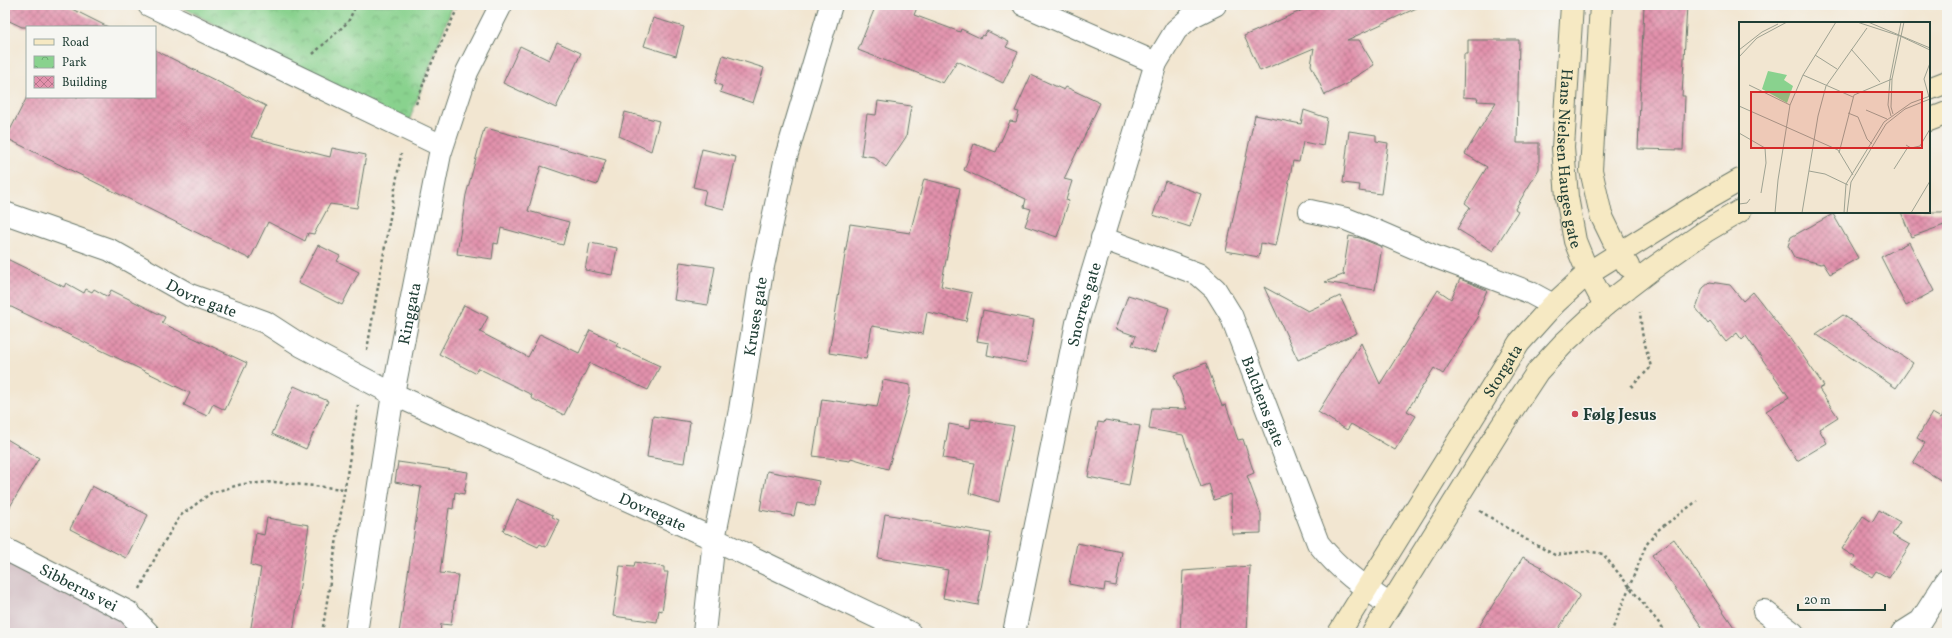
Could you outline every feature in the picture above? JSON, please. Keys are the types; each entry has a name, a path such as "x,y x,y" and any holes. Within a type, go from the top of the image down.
{"street":[{"path":"149,5 442,146"},
{"name":"Ringgata","path":"356,633 393,394 442,146 467,72 501,5"},
{"name":"Kruses gate","path":"704,633 714,539 740,410 762,271 786,157 831,5"},
{"path":"1024,5 1156,63"},
{"name":"Snorres gate","path":"1014,633 1077,323 1156,63 1176,30 1191,17 1215,5"},
{"name":"Hans Nielsen Hauges gate","path":"1572,5 1563,148 1567,197 1575,241 1588,274 1605,305"},
{"name":"Hans Nielsen Hauges gate","path":"1601,5 1591,170 1601,215 1620,254 1637,279"},
{"path":"1930,89 1947,82"},
{"path":"1930,120 1947,113"},
{"name":"Storgata","path":"1339,633 1519,342 1553,305 1588,274 1698,204 1739,181"},
{"path":"1310,211 1346,220 1376,231 1436,257 1529,292 1553,305"},
{"name":"Storgata","path":"1373,633 1457,497 1538,371 1564,343 1605,305 1637,279 1706,231 1739,212"},
{"name":"Dovre gate","path":"5,213 110,250 190,295 265,322 302,346 393,394"},
{"name":"Balchens gate","path":"1102,238 1198,274 1215,289 1231,315 1318,543 1331,559 1366,589 1390,605"},
{"name":"Dovregate","path":"393,394 714,539 910,633"},
{"name":"Sibberns vei","path":"5,549 128,612 148,633"},
{"path":"1902,633 1921,621 1947,580"},
{"path":"1764,611 1790,632"}],"path":[{"path":"292,74 348,22 356,5"},
{"path":"322,633 362,378 406,129 428,71 459,5"},
{"path":"1632,387 1651,367 1642,333 1637,279"},
{"path":"128,612 158,552 180,516 211,493 242,484 274,482 344,489"},
{"path":"1457,497 1527,540 1555,554 1587,551 1603,554 1667,633"},
{"path":"1611,633 1646,545 1658,530 1697,501"}],"shaded area":[{"path":"5,549 148,633 5,633"}],"green space":[{"path":"179,5 453,5 406,129"}],"building":[{"path":"5,5 64,5 106,26 22,27 5,19"},
{"path":"876,5 918,5 914,15 960,32 961,29 980,38 982,35 984,36 987,31 1009,42 1006,47 1018,52 1003,83 957,61 943,83 858,50"},
{"path":"1314,5 1423,5 1347,40 1359,40 1374,65 1350,80 1351,82 1325,95 1311,65 1314,48 1260,71 1244,36"},
{"path":"1644,5 1687,5 1682,96 1685,96 1683,150 1638,149"},
{"path":"653,18 684,27 676,56 644,46"},
{"path":"1468,40 1519,40 1517,143 1539,143 1539,169 1515,209 1518,211 1493,251 1457,229 1470,207 1465,203 1487,167 1465,154 1496,102 1477,101 1478,98 1463,97 1464,54 1468,54"},
{"path":"557,42 581,53 556,108 503,83 520,46 549,60"},
{"path":"156,51 266,106 251,137 330,157 332,148 366,155 357,208 330,204 314,234 308,233 305,241 268,222 250,259 6,138 26,98 156,98"},
{"path":"723,55 764,68 753,103 720,92 722,86 715,83"},
{"path":"1031,75 1064,90 1066,87 1100,103 1064,179 1072,181 1066,200 1069,201 1057,237 1025,226 1031,209 1024,207 1026,199 964,170 974,144 996,152 1010,121 1016,122 1019,112 1015,111"},
{"path":"878,101 911,106 906,137 886,167 874,157 861,155 867,114 876,115"},
{"path":"1304,110 1327,118 1323,146 1303,142 1299,162 1293,161 1276,246 1261,243 1259,257 1226,251 1255,115 1301,124"},
{"path":"625,112 659,121 651,151 619,136"},
{"path":"486,128 606,160 597,185 541,166 528,211 569,222 563,245 501,228 498,244 494,243 492,259 457,254 466,195 484,129"},
{"path":"1349,131 1376,135 1376,141 1388,143 1381,194 1359,191 1360,185 1343,183"},
{"path":"702,149 736,157 724,209 703,204 706,190 693,187"},
{"path":"924,179 960,188 941,286 972,293 966,321 927,312 923,334 872,326 866,359 829,353 850,224 910,233"},
{"path":"1165,181 1201,194 1190,227 1153,215"},
{"path":"1947,212 1947,224 1911,237 1901,213"},
{"path":"1833,214 1858,258 1830,274 1823,263 1821,264 1794,257 1788,246 1791,237"},
{"path":"1349,236 1360,238 1382,247 1375,290 1325,282 1345,274 1343,273"},
{"path":"1909,242 1934,291 1906,306 1881,257"},
{"path":"590,243 617,248 612,275 585,270"},
{"path":"318,245 340,256 337,261 359,272 342,305 298,283"},
{"path":"5,258 64,287 66,283 84,293 86,289 92,292 94,289 108,297 111,290 165,317 162,323 247,363 225,410 213,404 207,416 184,405 190,393 5,304"},
{"path":"680,262 715,267 708,305 674,300"},
{"path":"1460,279 1487,290 1477,314 1479,316 1443,374 1434,368 1407,411 1416,416 1395,450 1351,424 1347,430 1318,412 1361,343 1380,384 1438,290 1451,299"},
{"path":"1710,282 1730,285 1743,301 1753,292 1788,337 1789,336 1824,386 1819,389 1838,417 1819,429 1827,443 1797,461 1766,411 1789,397 1746,336 1742,340 1737,333 1726,342 1710,322 1708,324 1696,308 1703,288"},
{"path":"1264,287 1308,311 1340,296 1357,333 1298,360"},
{"path":"1128,295 1169,308 1155,353 1132,345 1136,336 1116,329"},
{"path":"464,305 488,317 480,332 528,357 540,334 579,353 590,330 618,343 616,346 660,366 648,390 590,363 564,415 531,398 532,395 478,368 475,373 439,354"},
{"path":"983,310 1034,320 1026,363 987,355 989,343 977,341"},
{"path":"1843,315 1913,363 1896,388 1816,334"},
{"path":"1206,363 1222,406 1226,405 1238,440 1243,439 1254,473 1247,476 1261,514 1261,533 1232,534 1231,494 1214,500 1209,484 1201,487 1183,435 1149,429 1152,408 1187,409 1174,375"},
{"path":"883,380 910,385 910,394 888,469 851,458 850,461 813,456 822,399 877,407"},
{"path":"294,386 328,401 306,449 272,434"},
{"path":"1947,408 1947,484 1913,463 1925,443 1917,438 1932,413 1941,418"},
{"path":"653,416 690,422 684,463 647,457"},
{"path":"971,419 1014,426 999,502 969,493 975,463 943,458 949,424 970,428"},
{"path":"1105,420 1140,426 1129,485 1088,477 1098,422 1104,423"},
{"path":"5,438 39,458 5,515"},
{"path":"398,462 468,472 464,494 455,492 453,509 449,508 440,573 458,575 451,625 441,624 440,633 399,633 421,487 395,482"},
{"path":"767,471 819,481 815,506 797,503 794,516 760,510"},
{"path":"92,486 148,515 126,558 70,529"},
{"path":"517,499 553,515 552,517 559,520 546,547 540,544 538,547 503,531"},
{"path":"1879,510 1900,522 1892,535 1910,545 1889,578 1876,571 1872,577 1851,564 1855,557 1842,549 1863,516 1872,522"},
{"path":"885,514 991,533 978,605 943,598 948,570 878,558"},
{"path":"267,518 309,525 293,633 250,633 261,568 251,565 256,533 264,535"},
{"path":"1674,539 1738,633 1706,633 1652,555"},
{"path":"1077,543 1122,552 1116,586 1105,584 1104,591 1069,584"},
{"path":"1523,557 1542,567 1541,569 1580,595 1556,633 1475,633"},
{"path":"635,562 664,567 664,572 668,572 662,611 659,610 657,622 613,616 620,566 634,567"},
{"path":"1250,566 1247,633 1180,633 1183,571"}],"place":[{"name":"Følg Jesus","path":"1575,414"}]}
